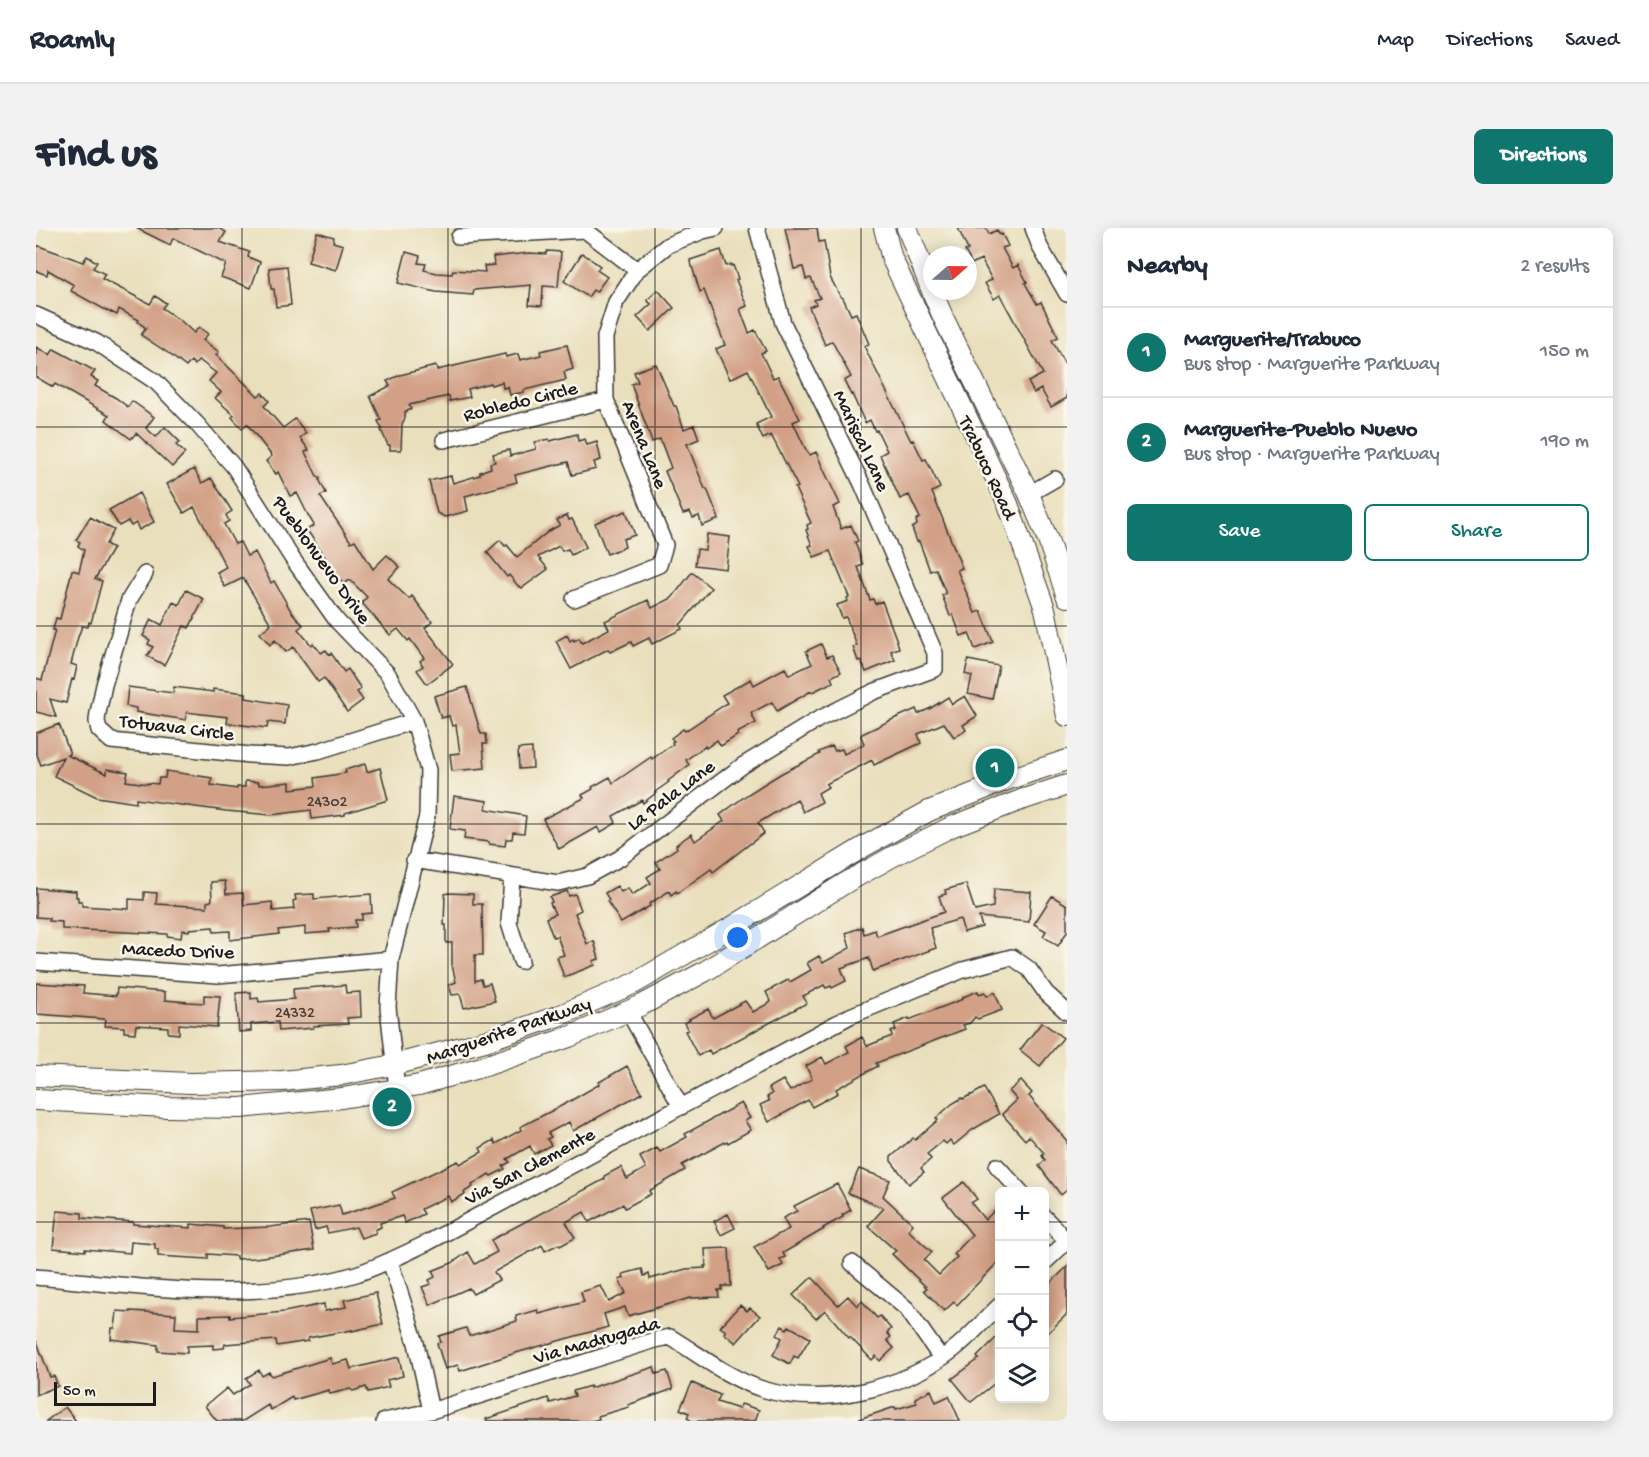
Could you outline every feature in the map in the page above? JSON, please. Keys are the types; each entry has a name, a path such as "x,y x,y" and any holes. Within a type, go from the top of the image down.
{"main road":[{"name":"Trabuco Road","path":"884,228 892,259 1008,504 1045,609 1067,716"},
{"name":"Trabuco Road","path":"908,228 923,267"},
{"name":"Trabuco Road","path":"936,300 1029,494 1048,540 1067,597"},
{"path":"1008,504 1029,494"},
{"name":"Marguerite Parkway","path":"36,1076 190,1083 282,1081 341,1075 393,1065 485,1041 558,1016 617,991 674,961 865,846 929,811 1012,778 1067,760"},
{"name":"Marguerite Parkway","path":"36,1100 166,1107 240,1108 342,1098 397,1089 485,1066 569,1037 628,1011 704,972 839,887 899,853 951,827 1067,785"},
{"path":"617,991 628,1011"}],"street":[{"name":"Arena Lane","path":"574,599 659,565 665,545 606,400 605,337 616,302 637,270 668,245 716,228"},
{"name":"Mariscal Lane","path":"757,228 783,323 862,484 935,653 935,669"},
{"path":"1033,228 1040,247 1067,294"},
{"path":"459,237 585,230 637,270"},
{"name":"Pueblonuevo Drive","path":"36,315 96,342 146,375 156,382 197,424 234,466 292,558 337,621 388,674 414,721 428,770 427,816 391,958 388,1007 397,1089"},
{"name":"Robledo Circle","path":"444,440 606,400"},
{"path":"1029,494 1056,479"},
{"name":"Totuava Circle","path":"145,574 129,600 98,713 99,730 111,741 289,757 318,751 414,721"},
{"name":"La Pala Lane","path":"414,860 558,883 587,876 620,858 742,766 817,720 873,692 935,669"},
{"path":"512,876 509,923 521,961"},
{"name":"Via San Clemente","path":"36,1276 198,1291 275,1289 357,1274 427,1243 850,1016 963,970 1012,957 1029,969 1046,993 1067,1012"},
{"name":"Macedo Drive","path":"36,962 218,975 391,958"},
{"path":"628,1011 681,1107"},
{"path":"998,1166 1017,1187"},
{"path":"1049,1222 1067,1241 1049,1258"},
{"path":"390,1261 416,1343 431,1411"},
{"path":"852,1263 907,1309 940,1358"},
{"name":"Via Madrugada","path":"384,1421 431,1411 670,1337 728,1374 760,1389 788,1395 851,1394 881,1387 912,1374 940,1358 954,1349 995,1310"}],"building":[{"path":"136,228 218,228 226,232 220,242 249,252 248,257 260,262 251,288 221,277 226,264 173,238 170,245"},
{"path":"785,228 817,228 819,242 824,241 830,277 851,315 856,313 869,344 864,346 911,441 913,440 923,460 926,459 940,488 932,492 962,568 957,570 975,613 981,611 993,642 975,649 969,633 961,636 953,615 950,616 942,595 946,594 936,569 930,571 912,528 917,525 916,520 920,518 909,495 900,499 880,455 887,451 877,430 875,431 870,420 865,423 844,381 851,377 832,341 825,345 809,307 816,304 814,300 820,298 811,278 806,279 803,267 794,269"},
{"path":"958,228 986,228 989,234 997,230 1000,235 1002,234 1008,246 1002,248 1013,268 1018,265 1027,282 1025,283 1037,304 1041,302 1058,337 1052,340 1064,363 1067,361 1067,398 1051,407 1041,389 1034,393 1028,382 1043,374 1000,295 994,299 985,283 992,280 981,259 977,261 977,246 966,246"},
{"path":"317,232 334,237 333,242 343,245 336,270 308,262"},
{"path":"36,245 83,262 87,256 97,262 93,268 105,274 102,279 150,304 155,296 166,303 162,308 194,333 199,327 208,334 203,340 219,352 216,355 258,396 262,393 269,401 264,406 283,428 295,419 306,433 300,438 309,450 305,452 317,476 320,477 326,493 320,496 351,542 355,540 373,569 387,555 400,567 388,579 409,599 412,596 432,622 425,628 453,664 427,684 417,670 423,666 420,661 424,658 410,639 408,641 398,629 390,635 362,603 367,597 350,580 343,584 307,530 314,525 297,493 290,496 278,472 276,474 266,461 272,456 247,424 242,429 232,417 234,415 215,398 221,392 209,381 216,373 199,360 195,365 191,361 186,367 141,335 146,328 138,322 139,320 119,309 117,315 111,313 71,291 74,285 48,270 47,275 36,271"},
{"path":"721,250 726,266 733,265 738,279 736,280 747,306 740,309 749,333 755,330 766,351 761,353 773,378 778,376 800,419 793,422 806,450 810,455 816,452 840,504 833,507 841,529 851,525 858,541 855,542 863,565 858,567 870,600 873,599 875,604 882,601 897,641 899,648 891,651 895,660 866,672 861,660 858,661 853,647 857,646 846,617 842,618 837,605 848,601 849,597 830,551 814,557 806,530 807,525 811,523 795,488 798,487 771,435 763,439 756,424 771,417 748,370 730,379 716,349 725,345 704,290 700,292 690,260"},
{"path":"547,251 561,252 558,287 543,286 542,306 529,305 531,285 474,290 473,295 436,292 398,283 406,252 420,256 418,263 426,264 424,270 452,274 453,270 485,272 484,266 494,265 493,257 529,253 546,254"},
{"path":"582,253 600,266 597,270 607,277 596,292 593,290 588,297 564,281"},
{"path":"287,266 291,305 276,307 269,268"},
{"path":"658,290 674,308 650,331 637,317 651,304 647,300"},
{"path":"567,345 573,369 564,372 566,380 510,395 508,387 503,388 502,382 491,385 490,383 468,389 470,397 450,401 449,396 409,405 411,409 405,412 402,424 401,450 390,450 390,445 378,421 381,420 370,396 390,386 387,381 400,375 436,366 437,370 505,354 506,357 518,354 520,360 541,355 540,351"},
{"path":"36,347 50,355 54,349 95,371 91,377 98,381 95,386 128,407 132,401 154,417 146,428 156,437 165,427 180,442 176,445 185,453 172,467 136,433 131,439 106,420 109,415 55,384 53,387 36,377"},
{"path":"656,364 684,429 694,425 699,439 687,444 719,519 702,526 699,516 693,518 690,512 683,514 665,471 671,468 660,439 652,442 631,384 638,382 634,372"},
{"path":"577,434 578,441 585,439 587,445 597,442 601,460 594,462 596,469 572,475 568,462 515,475 517,482 465,496 468,511 445,517 437,513 429,481 451,476 453,483 480,475 480,472 491,468 490,463 495,462 493,454 509,450 510,456 536,449 535,442 549,439 550,441"},
{"path":"194,469 202,483 211,478 232,511 226,515 229,521 224,524 235,544 240,542 247,556 255,552 271,583 274,581 291,611 303,625 298,629 321,653 326,650 329,654 331,653 344,672 348,669 361,689 357,692 363,700 347,712 324,678 318,682 293,647 286,652 275,640 270,645 260,633 271,624 243,578 225,587 217,572 226,567 194,507 184,513 167,484"},
{"path":"139,493 154,522 139,530 136,523 131,526 128,521 119,526 109,510"},
{"path":"626,511 635,535 623,539 625,547 607,554 595,523"},
{"path":"567,515 569,520 572,519 586,547 571,555 568,549 562,551 559,546 538,557 548,569 522,588 509,575 507,577 487,552 500,540 517,557 560,525 557,520"},
{"path":"90,517 114,530 106,544 113,548 95,579 102,581 91,623 89,622 88,627 82,626 78,637 71,664 77,666 66,703 50,699 56,717 36,712 36,678 42,680 56,618 60,619 72,570 79,572 84,550 78,546 80,542 76,540"},
{"path":"707,534 730,537 726,569 695,565 697,549 705,550"},
{"path":"692,572 711,588 680,625 682,629 652,644 649,638 633,646 631,642 610,652 608,649 571,669 556,641 567,635 570,641 579,638 582,643 609,629 605,621 648,600 652,608 672,598"},
{"path":"186,590 204,599 189,628 184,626 164,665 147,656 153,647 148,644 150,640 143,636 151,619 162,625 173,602 179,605"},
{"path":"821,644 827,657 832,655 841,672 831,677 833,682 811,691 777,711 772,702 751,713 756,723 737,733 738,735 721,746 717,740 706,748 705,746 686,760 689,765 643,803 642,800 613,816 616,823 601,832 598,827 559,849 543,819 584,798 582,795 610,777 613,783 651,757 652,759 673,744 674,741 671,738 683,729 685,731 727,703 722,695 751,679 754,685 785,668 789,675 812,664 806,651"},
{"path":"968,660 999,666 992,699 968,694 972,676 965,674"},
{"path":"128,687 173,693 174,687 246,693 246,698 287,705 285,724 268,722 267,728 227,723 228,717 187,712 186,720 136,712 136,708 126,706"},
{"path":"467,687 481,734 486,734 487,744 483,744 485,768 452,771 450,754 460,753 456,725 452,726 449,716 441,718 434,696"},
{"path":"965,696 977,716 963,725 966,730 954,737 944,723 918,734 921,743 874,765 872,760 826,784 828,787 818,793 822,802 803,812 797,799 758,823 764,833 713,872 711,869 677,893 676,891 671,895 669,891 649,904 650,906 621,923 607,901 609,900 605,893 617,886 621,892 628,888 632,895 651,883 647,877 660,869 656,862 677,848 676,845 691,834 695,841 724,821 720,815 782,773 832,746 835,751 842,749 844,754 864,744 862,734 916,709 918,714 948,697 952,704"},
{"path":"59,724 70,754 67,755 107,774 107,769 128,772 126,781 158,784 159,778 165,778 166,771 212,778 211,785 237,789 237,787 245,787 245,781 259,782 259,785 290,782 290,789 316,786 315,778 346,773 345,770 365,764 367,772 380,768 388,800 345,813 345,815 312,819 311,810 271,815 136,799 136,803 97,797 54,776 63,757 41,765 36,752 36,733"},
{"path":"532,748 533,768 519,769 518,749"},
{"path":"454,796 487,801 486,809 526,816 524,833 513,832 512,839 506,839 505,846 464,839 465,831 450,829"},
{"path":"225,881 226,894 243,893 244,905 272,902 273,911 294,909 295,895 314,894 314,899 371,894 372,913 362,914 362,920 355,920 356,927 329,929 330,932 305,934 305,927 278,930 279,934 230,940 230,931 214,932 213,927 182,930 181,938 167,936 167,934 62,929 62,922 36,917 36,888 76,891 76,897 78,901 82,901 82,906 129,909 129,899 144,900 144,892 157,893 156,904 207,907 207,902 212,899 211,882"},
{"path":"966,884 975,911 993,907 994,889 1031,892 1029,922 979,917 982,927 964,932 960,919 930,928 936,948 873,971 869,958 841,968 846,981 832,988 831,986 826,988 824,985 803,996 807,1003 711,1054 709,1050 698,1056 685,1031 688,1030 684,1023 689,1019 708,1009 713,1018 745,1001 753,1012 771,1002 766,992 811,970 807,963 819,956 823,963 850,948 846,933 862,927 864,934 875,930 877,936 944,912 939,896 946,894 945,890"},
{"path":"567,891 569,896 575,894 581,910 575,913 587,944 594,941 599,959 593,961 595,965 564,977 557,957 564,955 557,936 553,937 546,918 555,914 550,897"},
{"path":"445,894 473,894 473,904 482,904 483,955 475,955 475,981 481,979 483,985 490,983 495,1001 464,1008 460,994 452,995 449,985 456,982 452,965 452,943 446,943 446,925 444,925"},
{"path":"1052,896 1067,905 1067,932 1058,946 1043,936 1046,931 1034,924"},
{"path":"36,983 84,986 83,993 116,996 117,988 165,992 165,1000 188,1002 204,1003 204,995 220,996 217,1027 179,1024 179,1034 168,1033 168,1027 136,1025 135,1033 124,1032 124,1027 105,1026 106,1020 104,1019 36,1014"},
{"path":"345,985 346,993 360,992 361,1017 347,1018 348,1024 279,1031 278,1022 251,1024 251,1031 239,1032 236,993 251,992 251,999 258,998 259,1002 294,999 293,989"},
{"path":"978,991 979,994 985,992 987,996 995,992 1002,1010 978,1019 975,1017 970,1023 963,1025 965,1029 876,1063 878,1066 836,1089 838,1093 812,1107 808,1100 769,1122 760,1105 769,1101 767,1097 772,1094 769,1088 783,1080 790,1091 812,1079 806,1066 822,1057 826,1064 849,1052 846,1046 862,1037 867,1046 892,1036 891,1032 896,1030 894,1024 963,999"},
{"path":"1042,1022 1063,1038 1040,1066 1020,1050"},
{"path":"627,1066 642,1093 573,1131 569,1122 548,1133 551,1137 547,1139 551,1145 534,1154 530,1146 507,1159 510,1162 503,1166 505,1169 491,1176 489,1174 472,1185 473,1187 464,1192 465,1194 451,1202 448,1196 421,1209 424,1214 405,1223 402,1216 380,1223 381,1227 375,1230 376,1233 361,1238 356,1227 328,1233 326,1227 315,1230 310,1211 339,1205 342,1215 395,1198 392,1192 458,1161 460,1164 482,1152 480,1148 494,1140 496,1144 521,1130 520,1127 565,1104"},
{"path":"1021,1081 1032,1093 1029,1096 1067,1141 1067,1190 1061,1195 1039,1166 1045,1160 1042,1156 1044,1153 1029,1136 1025,1140 1002,1114 1017,1100 1009,1091"},
{"path":"984,1088 999,1114 972,1130 954,1145 950,1140 946,1144 943,1141 927,1154 931,1159 921,1168 924,1172 909,1184 891,1161 891,1157 913,1138 915,1140 952,1104"},
{"path":"741,1103 750,1118 745,1121 751,1130 682,1165 685,1170 649,1191 651,1194 625,1208 623,1204 589,1222 584,1212 566,1222 575,1238 545,1251 542,1245 494,1272 499,1280 473,1294 469,1288 430,1305 422,1287 431,1284 429,1280 435,1277 432,1271 452,1263 468,1252 475,1264 497,1252 491,1240 605,1179 604,1176 621,1167 627,1179 646,1168 640,1157 657,1148 660,1152 687,1137 685,1134"},
{"path":"859,1169 890,1180 883,1196 913,1224 908,1230 932,1252 924,1260 939,1275 957,1257 954,1254 972,1235 943,1198 964,1182 977,1199 971,1203 985,1220 995,1210 995,1265 957,1305 954,1302 944,1311 924,1290 927,1288 892,1254 896,1251 868,1226 884,1208 848,1193"},
{"path":"837,1184 851,1210 783,1253 785,1257 780,1259 783,1265 769,1272 754,1247 789,1229 783,1218 797,1211 794,1206"},
{"path":"57,1211 82,1213 82,1218 191,1228 191,1224 223,1227 223,1229 270,1227 309,1222 314,1250 236,1259 236,1256 208,1254 208,1259 158,1256 155,1244 131,1242 130,1253 53,1248"},
{"path":"728,1214 735,1228 721,1235 714,1221"},
{"path":"729,1248 731,1286 722,1286 722,1290 718,1290 719,1297 690,1298 628,1316 625,1307 604,1314 608,1327 460,1371 458,1365 445,1369 437,1343 441,1342 439,1336 466,1328 469,1336 517,1321 516,1316 538,1310 539,1314 584,1302 581,1292 601,1286 609,1302 626,1293 619,1280 624,1278 623,1274 642,1269 644,1276 649,1274 650,1279 686,1269 705,1268 705,1249"},
{"path":"1067,1267 1067,1314 1049,1332 1049,1295 1049,1284"},
{"path":"812,1277 838,1305 848,1296 857,1306 862,1301 877,1318 880,1316 891,1329 887,1333 891,1337 887,1340 894,1348 880,1361 876,1356 872,1360 825,1310 816,1319 793,1295"},
{"path":"376,1293 383,1324 308,1338 308,1341 277,1346 276,1340 225,1344 224,1348 213,1349 213,1345 187,1346 187,1353 158,1351 158,1345 111,1339 117,1311 176,1314 175,1328 199,1329 199,1316 230,1315 230,1317 284,1312 324,1304 325,1311 346,1307 344,1300"},
{"path":"740,1305 747,1311 750,1308 760,1316 736,1343 720,1327"},
{"path":"782,1326 787,1329 789,1326 810,1338 798,1358 794,1356 790,1364 773,1355 782,1338 777,1335"},
{"path":"995,1339 995,1383 971,1402 952,1379 979,1359 977,1357"},
{"path":"36,1342 50,1377 54,1376 58,1386 36,1395"},
{"path":"399,1357 403,1376 387,1380 389,1387 368,1392 366,1387 330,1394 329,1390 293,1400 292,1397 271,1410 268,1405 243,1421 217,1421 205,1406 227,1388 233,1395 250,1384 246,1378 259,1370 262,1376 269,1372 272,1376 330,1358 332,1364 348,1360 351,1369"},
{"path":"654,1367 656,1374 667,1371 673,1389 628,1405 629,1407 598,1416 599,1419 591,1421 487,1421 486,1419 548,1398 550,1403 575,1396 573,1391 590,1386 590,1388"},
{"path":"692,1383 720,1395 717,1402 739,1409 741,1404 759,1410 755,1421 692,1421 687,1418 689,1413 680,1409"},
{"path":"931,1390 936,1402 949,1396 960,1421 860,1421 859,1419 895,1407 896,1409 917,1403 915,1398"},
{"path":"65,1407 76,1421 46,1421"}],"place":[{"name":"Marguerite/Trabuco","path":"995,768"},
{"name":"Marguerite-Pueblo Nuevo","path":"392,1107"}]}
